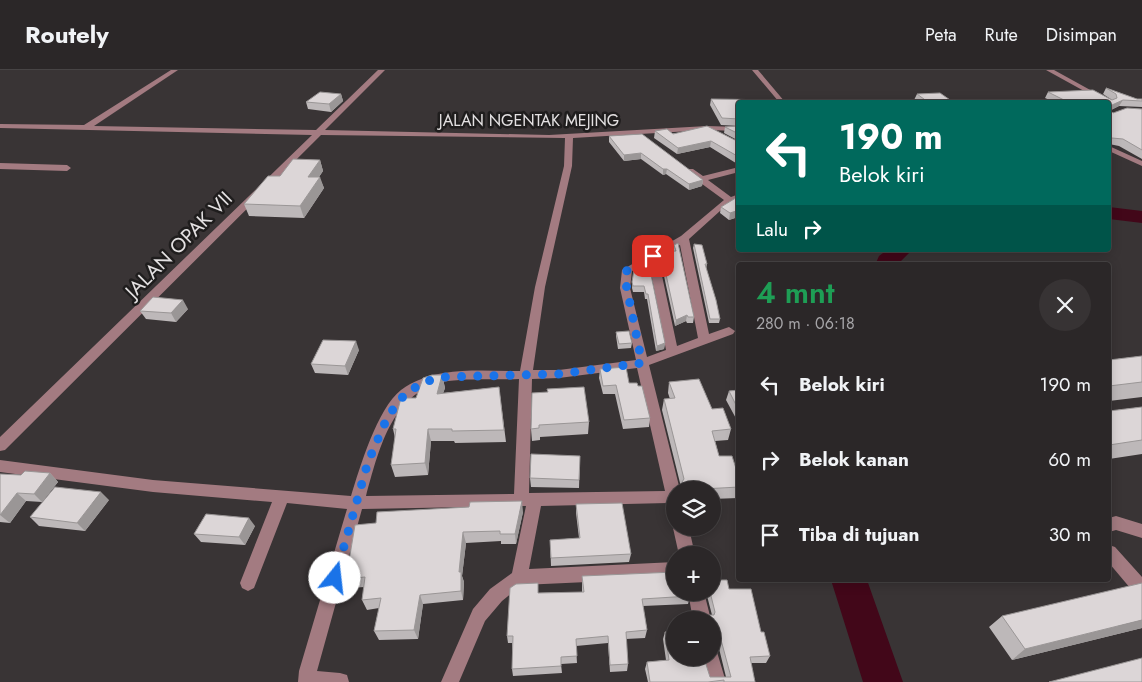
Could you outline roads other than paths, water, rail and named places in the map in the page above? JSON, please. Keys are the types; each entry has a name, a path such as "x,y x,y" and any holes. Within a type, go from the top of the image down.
{"street":[{"path":"87,127 175,70"},
{"name":"JALAN OPAK VII","path":"0,446 382,70"},
{"path":"755,70 780,100"},
{"path":"1049,70 1104,100"},
{"name":"JALAN NGENTAK MEJING","path":"0,126 569,137 707,128 736,129"},
{"path":"707,128 723,138"},
{"path":"640,133 648,139"},
{"path":"519,576 528,499 526,374 540,287 568,166 569,137"},
{"path":"1111,149 1142,164"},
{"path":"1132,160 1142,159"},
{"path":"670,481 642,363 625,279 627,270 684,238 712,212 734,198 702,179 679,162"},
{"path":"0,166 67,168"},
{"path":"702,179 736,170"},
{"path":"684,238 704,340"},
{"path":"653,256 672,352"},
{"path":"340,682 306,680 368,462 385,424 405,394 424,382 444,377 559,374 642,363 729,331"},
{"path":"0,466 153,486 357,503 528,499 666,499"},
{"path":"248,583 282,497"},
{"path":"1111,524 1142,531"},
{"path":"1111,554 1142,589"},
{"path":"450,682 480,615 496,595 519,576 666,570"},
{"path":"713,666 717,682"}],"waterway":[{"path":"1111,213 1142,217"},
{"path":"887,262 898,252"},
{"path":"850,582 883,682"}]}
